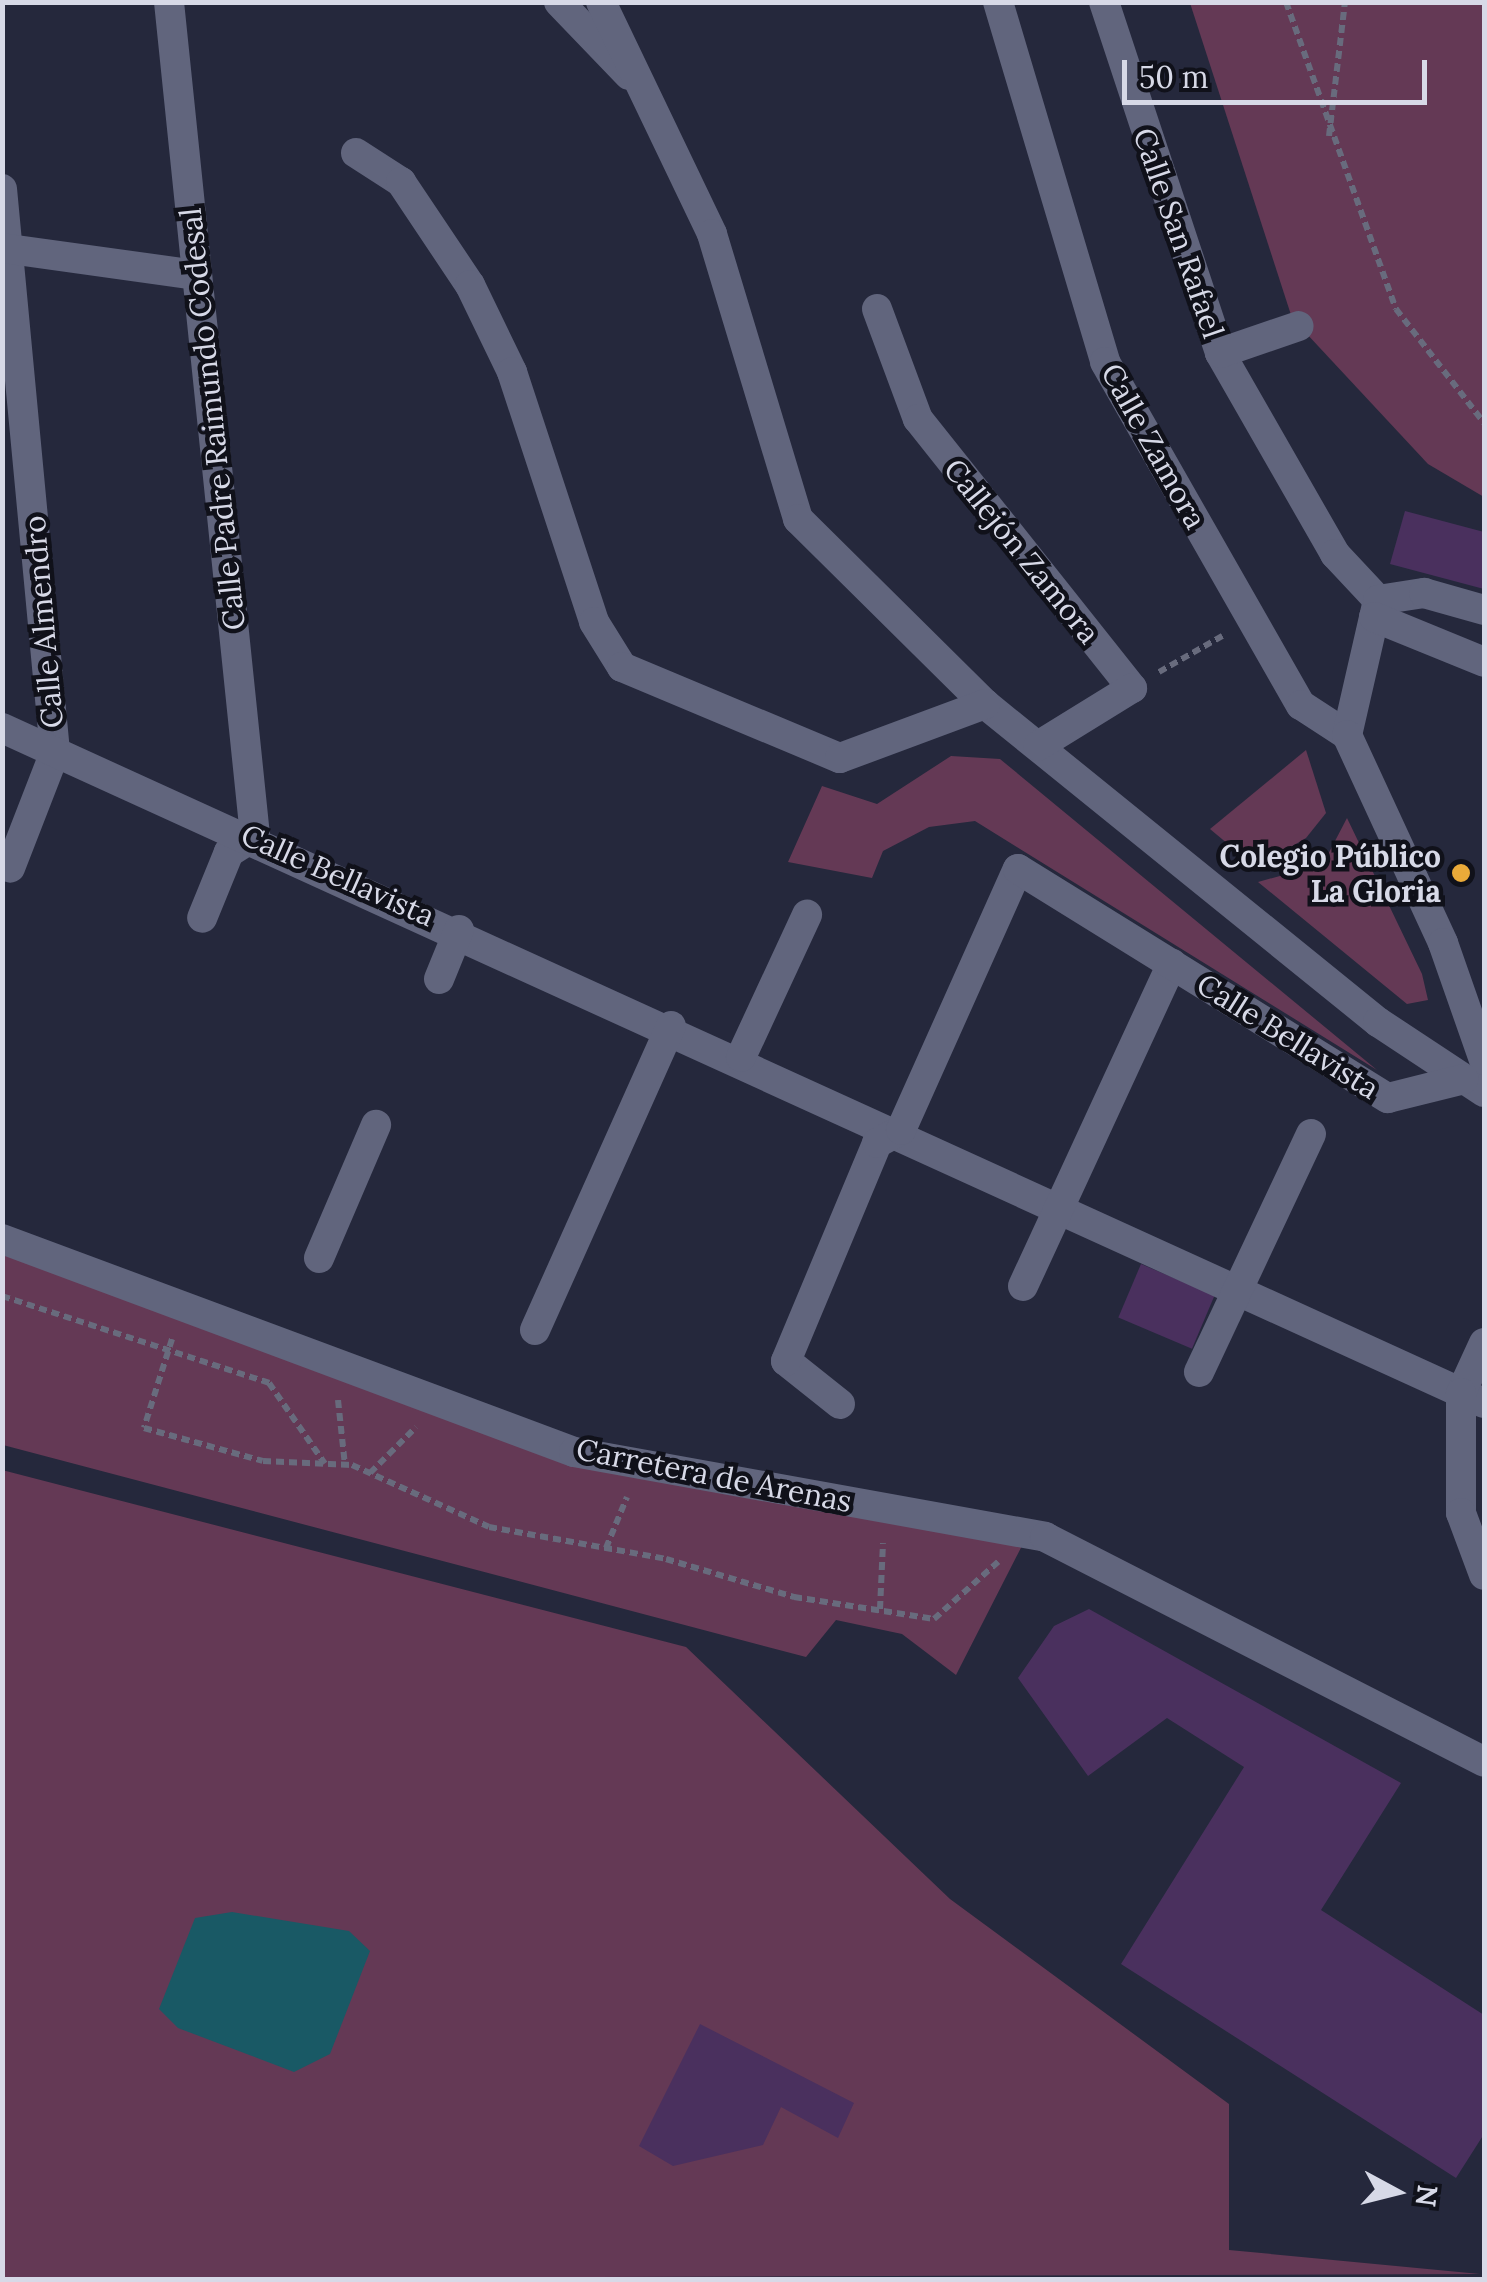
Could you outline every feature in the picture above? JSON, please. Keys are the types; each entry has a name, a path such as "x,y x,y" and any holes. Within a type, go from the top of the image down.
{"street":[{"name":"Calle Padre Raimundo Codesal","path":"169,2 255,836"},
{"path":"558,2 656,103"},
{"path":"601,2 656,103 712,234 798,519 985,704 1378,1022 1478,1077"},
{"name":"Calle Zamora","path":"998,2 1105,362 1300,705 1348,735"},
{"name":"Calle San Rafael","path":"1104,2 1220,353 1335,554 1376,608"},
{"path":"356,153 401,182 470,285 512,372 594,622 622,667 840,758 985,704"},
{"name":"Calle Almendro","path":"2,189 56,752 10,868"},
{"path":"5,248 197,275"},
{"name":"Callejón Zamora","path":"877,309 918,420 1132,688"},
{"path":"1220,353 1299,326"},
{"path":"1376,608 1424,593 1484,610"},
{"path":"1376,608 1484,662"},
{"path":"1376,608 1348,735 1444,943 1478,1077"},
{"path":"1038,746 1132,688"},
{"name":"Calle Bellavista","path":"2,728 255,836 902,1130 1473,1398"},
{"path":"202,918 230,852 255,836"},
{"name":"Calle Bellavista","path":"840,1404 786,1361 877,1144 902,1130 1018,869 1388,1098 1478,1077"},
{"path":"741,1058 807,914"},
{"path":"438,979 459,930"},
{"name":"Calle Bellavista","path":"1023,1286 1064,1206 1172,964"},
{"path":"536,1330 671,1026"},
{"path":"319,1258 376,1125"},
{"path":"1199,1372 1235,1287 1311,1134"},
{"name":"Carretera de Arenas","path":"2,1239 184,1302 574,1452 1028,1534 1484,1762"},
{"path":"1484,1344 1473,1398 1462,1514 1484,1574"}],"path":[{"path":"1286,2 1328,138 1396,309 1484,423"},
{"path":"1328,138 1345,2"},
{"path":"1132,688 1252,619"},
{"path":"2,1296 170,1346 269,1384 325,1464"},
{"path":"184,1302 144,1428 263,1461 346,1465 489,1527 606,1548 794,1597 934,1619 1028,1534"},
{"path":"332,1359 346,1465"},
{"path":"370,1473 441,1401"},
{"path":"606,1548 641,1463"},
{"path":"880,1609 884,1507"}],"shaded area":[{"path":"1190,3 1484,3 1484,497 1428,464 1292,318"},
{"path":"1306,750 1326,813 1306,838 1279,854 1241,855 1210,829"},
{"path":"951,756 1000,759 1377,1070 975,821 929,827 883,851 872,878 788,862 822,786 877,804"},
{"path":"1347,818 1422,974 1428,1000 1407,1004 1258,882 1323,864"},
{"path":"2,1239 574,1452 1028,1534 956,1675 902,1634 836,1620 806,1657 3,1445"},
{"path":"2,1470 686,1647 950,1899 1229,2104 1229,2250 1480,2274 3,2279"},
{"path":"232,1912 349,1931 370,1951 330,2054 294,2072 178,2028 159,2009 195,1918"}],"building":[{"path":"1405,511 1484,532 1484,589 1390,564"},
{"path":"1141,1264 1215,1295 1192,1349 1118,1317"},
{"path":"1089,1609 1401,1783 1321,1910 1484,2015 1484,2134 1456,2178 1121,1964 1244,1767 1167,1718 1088,1776 1018,1678 1054,1626"},
{"path":"700,2024 854,2103 838,2138 781,2107 763,2145 673,2166 639,2146"}],"place":[{"name":"Colegio Público La Gloria","path":"1461,873"}]}
